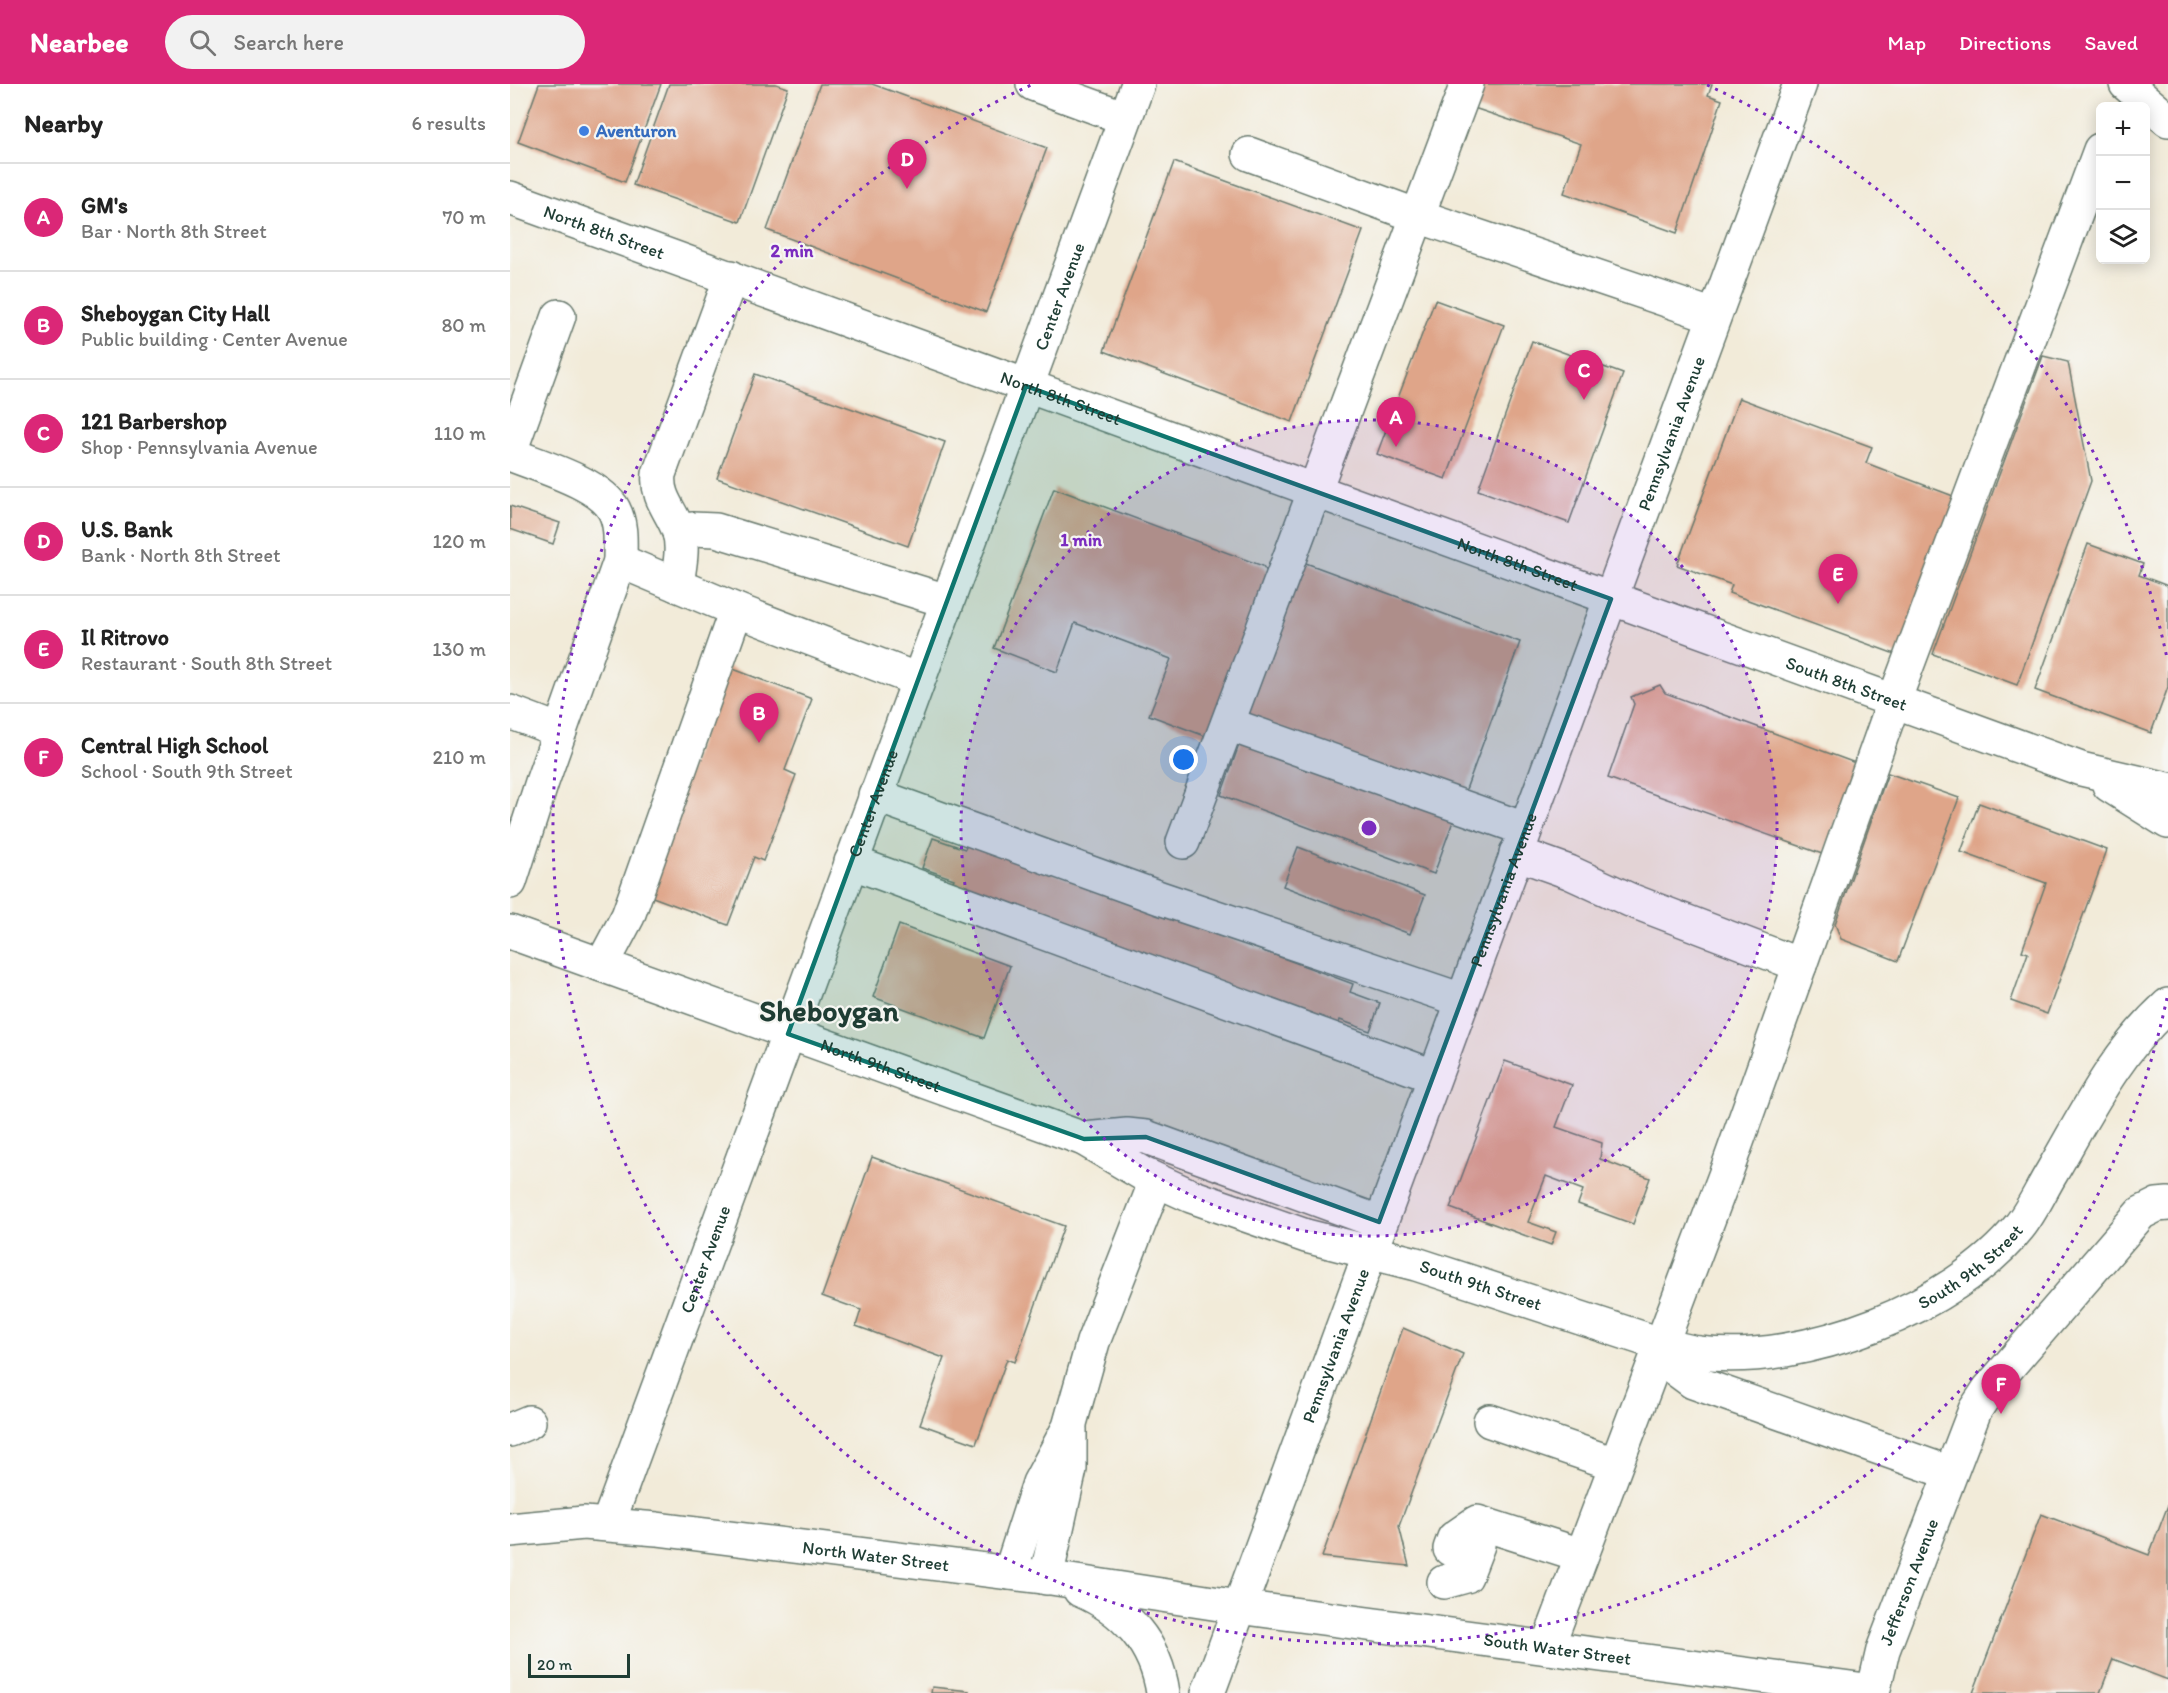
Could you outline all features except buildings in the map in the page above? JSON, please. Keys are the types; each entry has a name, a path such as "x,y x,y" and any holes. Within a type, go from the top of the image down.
{"street":[{"path":"1033,84 1125,118"},
{"name":"Center Avenue","path":"608,1524 1137,84"},
{"path":"1183,842 1467,84"},
{"name":"Pennsylvania Avenue","path":"1208,1693 1379,1222 1800,84"},
{"path":"2123,91 2168,120"},
{"path":"1250,154 1418,216 1714,316"},
{"path":"1547,1647 1727,1170 1894,701 2098,156"},
{"name":"North 8th Street","path":"510,198 1611,599"},
{"path":"677,585 681,554 679,533 659,495 659,474 731,277"},
{"path":"510,882 620,561 621,535 615,511 603,495 510,453 559,316"},
{"path":"679,533 692,529 716,530 947,601"},
{"path":"620,561 736,610 918,680"},
{"name":"South 8th Street","path":"1611,599 2081,769 2168,789"},
{"path":"602,965 628,916 736,610"},
{"path":"510,712 560,731"},
{"path":"1228,724 1521,841 1569,872 1630,900 1800,965"},
{"name":"South 8th Street","path":"2081,769 2168,822"},
{"path":"875,795 1160,898 1462,1000"},
{"path":"851,862 1433,1076"},
{"name":"North 9th Street","path":"510,932 1084,1139 1156,1181 1295,1233 1368,1252"},
{"name":"South 9th Street","path":"1368,1252 1416,1264 1660,1344 1700,1353 1737,1355 1848,1335 1889,1321 1937,1296 1981,1264 2019,1227 2115,1062 2147,1024 2168,1005"},
{"name":"North 9th Street","path":"1084,1139 1127,1135 1146,1137 1379,1222"},
{"path":"1010,1573 1039,1483 1070,1427 1093,1342 1156,1181"},
{"name":"Jefferson Avenue","path":"1873,1692 1883,1650 1970,1420 1989,1389 2141,1213 2157,1205 2168,1204"},
{"path":"1660,1344 1674,1368 1693,1382 1950,1473"},
{"path":"1490,1421 1615,1464"},
{"path":"1070,1427 1070,1468 1048,1578 1097,1597 1121,1614 1152,1654 1161,1677 1163,1693"},
{"path":"1431,1633 1452,1555 1477,1522 1581,1555"},
{"name":"North Water Street","path":"510,1530 560,1524 608,1524 1010,1573 1239,1607"},
{"name":"South Water Street","path":"1239,1607 1873,1692"}],"highlighted area":[{"path":"1026,386 1611,599 1379,1222 1146,1137 1084,1139 788,1034"}],"place":[{"name":"Aventuron","path":"584,131"},
{"name":"U.S. Bank","path":"907,189"},
{"name":"121 Barbershop","path":"1584,400"},
{"name":"GM's","path":"1396,447"},
{"name":"Il Ritrovo","path":"1838,604"},
{"name":"Sheboygan City Hall","path":"759,743"},
{"name":"Central High School","path":"2001,1414"}],"district":[{"name":"Sheboygan","path":"829,1011"}]}
